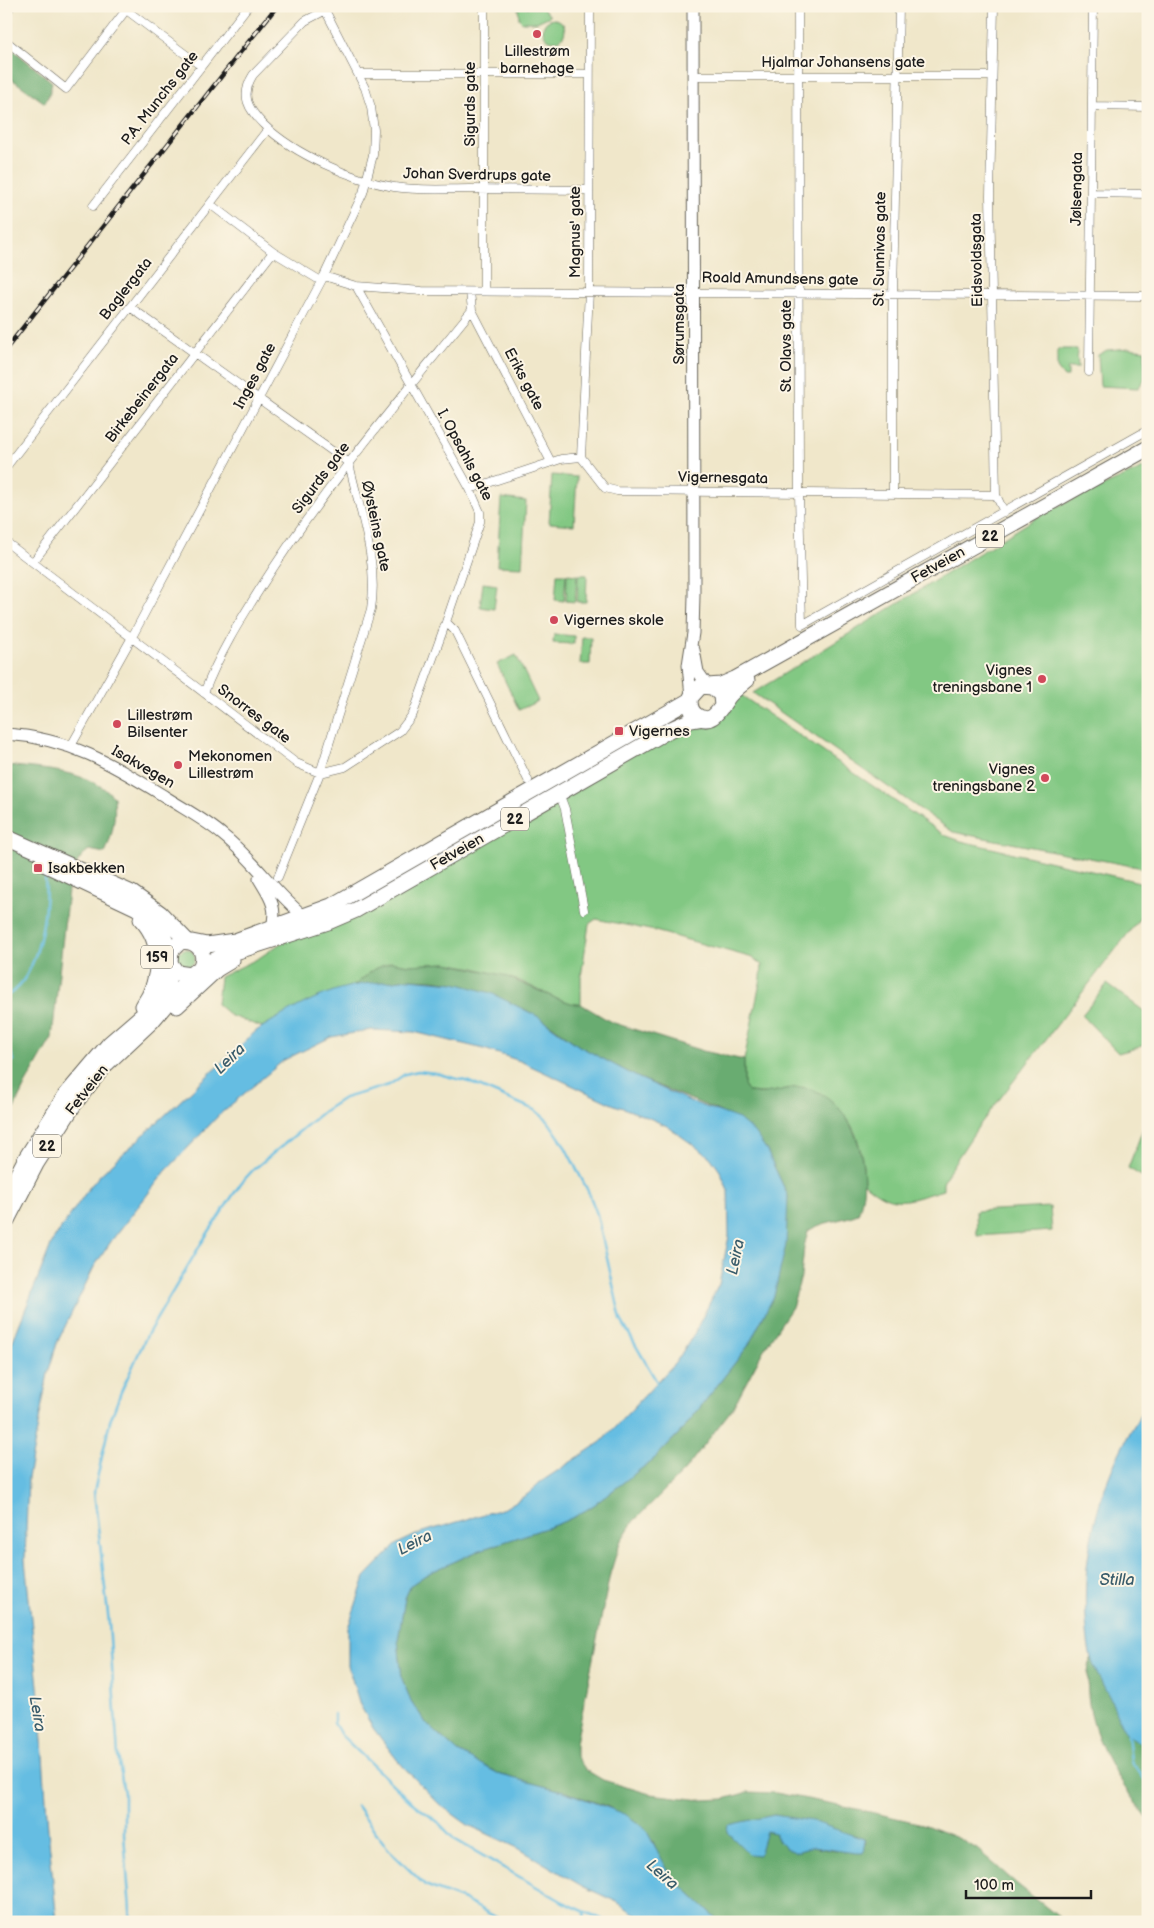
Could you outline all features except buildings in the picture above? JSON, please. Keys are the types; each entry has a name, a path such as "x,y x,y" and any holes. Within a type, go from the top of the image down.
{"highway":[{"name":"Fetveien","path":"708,686 728,682 1148,448"},
{"name":"Fetveien","path":"722,707 733,692 756,674 832,624"},
{"name":"22","path":"690,699 697,688 708,686"},
{"path":"708,686 716,688 721,695 722,707"},
{"name":"Fetveien","path":"189,942 217,945 271,929 355,894 690,699"},
{"path":"690,699 693,712 702,718"},
{"name":"22","path":"702,718 714,716 722,707"},
{"name":"Fetveien","path":"6,1196 26,1158 65,1096 95,1059 170,1002 197,970 232,953 356,910 684,722 702,718"},
{"name":"159","path":"6,837 132,893 160,913 189,942"},
{"name":"159","path":"6,846 137,908 152,919 162,931 171,951"},
{"name":"159","path":"112,897 145,924 153,938 157,958 156,975 151,992 131,1032"},
{"path":"171,951 177,944 189,942 202,951 197,970 180,975 172,968"},
{"name":"22","path":"131,1032 165,1016 217,969 262,944"},
{"name":"22","path":"171,951 169,956 172,968"},
{"name":"Fetveien","path":"6,1222 36,1164 75,1103 154,1005 172,968"}],"main road":[{"name":"Sørumsgata","path":"693,6 694,292 690,491 693,641 698,672 708,686"},
{"name":"Sørumsgata","path":"690,699 688,665 693,641"},
{"name":"Isakvegen","path":"6,734 40,738 72,746 108,763 194,814 225,836 305,916"},
{"name":"Isakvegen","path":"248,860 275,907 271,929"}],"street":[{"path":"6,13 11,6"},
{"name":"P.A. Munchs gate","path":"93,206 248,6"},
{"name":"Sigurds gate","path":"484,6 484,291"},
{"name":"Magnus' gate","path":"581,457 589,291 590,6"},
{"name":"St. Olavs gate","path":"798,6 799,493 802,625 1004,512"},
{"name":"St. Sunnivas gate","path":"893,493 892,294 899,6"},
{"name":"Eidsvoldsgata","path":"994,6 990,196 996,494 1004,512"},
{"name":"Jølsengata","path":"1089,372 1093,6"},
{"path":"6,41 66,89 124,8 201,66"},
{"name":"Inges gate","path":"72,746 131,639 358,209 373,155 374,130 369,97 323,9"},
{"name":"Johan Sverdrups gate","path":"323,9 305,21 253,75 247,85 246,95 250,108 268,129 299,150 331,168 367,180 409,189 588,190"},
{"path":"358,74 589,74"},
{"name":"Hjalmar Johansens gate","path":"693,76 992,76"},
{"path":"1092,106 1148,107"},
{"name":"Baglergata","path":"6,467 268,129"},
{"path":"1091,193 1148,194"},
{"name":"Roald Amundsens gate","path":"210,204 274,252 323,278 356,286 470,292 589,291 1148,296"},
{"name":"Birkebeinergata","path":"33,562 274,252"},
{"name":"I. Opsahls gate","path":"356,286 470,489 480,512 480,522 446,622"},
{"path":"470,292 472,310"},
{"name":"Øysteins gate","path":"130,307 349,463 373,570 374,588 371,609 320,773 278,877"},
{"name":"Sigurds gate","path":"204,693 220,653 291,540 349,463 472,310"},
{"name":"Eriks gate","path":"472,310 551,462"},
{"path":"1004,512 1148,430"},
{"path":"470,489 551,462 581,457"},
{"name":"Vigernesgata","path":"581,457 601,484 612,490 996,494"},
{"name":"Snorres gate","path":"6,542 296,763 320,773"},
{"path":"320,773 345,767 407,725 413,714 446,622 455,631 468,654 528,780"},
{"path":"559,793 565,809 584,910"}],"green space":[{"path":"518,7 543,8 550,16 537,22 522,22 519,19"},
{"path":"554,19 562,22 565,30 562,38 554,41 546,38 543,30 546,22"},
{"path":"6,44 52,82 45,103 6,75"},
{"path":"1129,348 1145,350 1145,379 1138,388 1100,386 1098,355 1107,350"},
{"path":"1059,349 1077,349 1078,368 1068,368 1068,377 1064,377 1057,368 1057,351"},
{"path":"1148,466 1148,869 953,832 753,693 1049,510"},
{"path":"552,475 577,477 574,525 549,523"},
{"path":"501,498 526,501 522,567 497,566"},
{"path":"557,574 566,574 564,601 555,600"},
{"path":"567,574 577,575 575,602 566,601"},
{"path":"578,575 587,575 586,602 577,602"},
{"path":"483,583 497,585 494,609 480,607"},
{"path":"554,634 574,636 574,644 553,643"},
{"path":"582,637 591,637 590,664 580,664"},
{"path":"516,655 538,701 519,710 497,664"},
{"path":"735,691 944,835 961,841 1148,884 1148,906 1140,918 978,1127 949,1171 943,1183 943,1190 902,1200 884,1197 864,1183 861,1153 855,1133 844,1115 837,1108 805,1087 764,1093 749,1092 744,1085 744,1060 762,965 753,958 655,931 596,919 589,924 581,977 581,1004 574,1004 553,997 520,981 475,968 446,963 409,965 391,962 375,969 353,986 327,994 262,1027 231,1016 217,1004 220,977 259,958 325,913 652,728 693,727"},
{"path":"6,765 63,772 91,781 114,797 115,812 112,832 105,853 89,850 80,858 73,873 68,890 52,1038 25,1085 6,1126"},
{"path":"186,949 192,952 195,958 192,964 186,967 180,964 177,958 180,952"},
{"path":"391,962 409,965 446,963 503,975 553,997 574,1004 581,1004 611,1022 703,1051 744,1060 744,1085 749,1092 762,1093 802,1087 824,1095 838,1107 849,1122 857,1140 864,1178 858,1214 820,1225 808,1231 804,1247 801,1277 792,1307 763,1351 732,1409 684,1471 633,1522 620,1542 610,1574 576,1743 576,1756 586,1770 603,1780 650,1794 702,1800 724,1799 748,1792 776,1793 923,1824 960,1839 977,1849 1065,1922 720,1922 671,1876 660,1859 653,1841 609,1807 563,1791 501,1775 458,1752 426,1723 411,1701 402,1679 398,1640 405,1598 411,1585 427,1574 480,1550 558,1524 576,1516 594,1505 655,1458 684,1428 748,1346 774,1296 788,1196 766,1149 719,1111 637,1077 579,1046 553,1026 524,1009 455,983 409,979 353,986 375,969","holes":["774,1815 853,1835 864,1839 866,1843 836,1851 811,1847 796,1852 779,1842 775,1833 766,1831 752,1821"]},
{"path":"1107,984 1148,1014 1148,1042 1140,1047 1118,1053 1082,1015"},
{"path":"1148,1116 1148,1180 1128,1168"},
{"path":"1050,1207 1052,1231 977,1236 976,1211"},
{"path":"1091,1656 1128,1735 1148,1747 1148,1819 1122,1783 1100,1743 1093,1722 1089,1700 1088,1678"}],"water":[{"name":"Leira","path":"409,979 455,983 491,993 539,1017 579,1046 637,1077 692,1102 739,1119 754,1132 766,1149 788,1196 786,1245 774,1296 748,1346 684,1428 655,1458 594,1505 576,1516 558,1524 480,1550 427,1574 411,1585 405,1598 398,1640 402,1679 411,1701 426,1723 458,1752 501,1775 563,1791 625,1814 645,1828 671,1876 720,1922 647,1922 617,1902 582,1886 518,1848 468,1825 439,1804 398,1761 373,1728 360,1705 348,1666 348,1628 365,1577 397,1544 420,1533 505,1508 528,1494 539,1483 601,1442 676,1362 694,1334 719,1284 729,1236 728,1190 720,1171 710,1157 667,1126 647,1117 612,1104 520,1061 484,1049 414,1032 371,1030 331,1037 284,1060 220,1114 165,1172 112,1240 94,1267 57,1343 48,1373 28,1478 25,1560 39,1696 48,1830 57,1922 6,1922 6,1358 53,1240 99,1176 256,1031 302,1004 338,989"},
{"name":"Stilla","path":"1148,1403 1148,1747 1125,1732 1092,1661 1086,1616 1086,1583 1089,1551 1104,1489 1116,1460"},
{"path":"774,1815 812,1821 864,1839 865,1849 863,1853 856,1853 812,1847 796,1852 786,1849 779,1842 775,1833 766,1831 759,1855 749,1854 727,1832 728,1825"}],"waterway":[{"name":"Isakbekken","path":"6,996 18,987 35,957 44,920 44,869"},
{"name":"Isakbekken","path":"6,1048 10,1051 13,1060 6,1065"},
{"path":"131,1922 124,1835 124,1793 118,1756 109,1623 94,1492 110,1421 147,1335 202,1242 241,1183 253,1170 324,1111 344,1098 389,1085 405,1074 418,1071 435,1073 469,1082 535,1110 548,1121 563,1143 588,1191 597,1214 621,1320 657,1382"},
{"path":"334,1714 334,1723 341,1735 411,1802 438,1822 454,1839 563,1902 608,1922"},
{"path":"1128,1735 1131,1761 1148,1784"},
{"path":"357,1806 388,1849 425,1885 464,1900 505,1922"},
{"path":"584,1922 585,1912"}],"railway":[{"path":"6,349 277,6"}],"place":[{"name":"Lillestrøm barnehage","path":"537,34"},
{"name":"Vigernes skole","path":"554,620"},
{"name":"Vignes treningsbane 1","path":"1042,679"},
{"name":"Lillestrøm Bilsenter","path":"117,724"},
{"name":"Vigernes","path":"619,731"},
{"name":"Mekonomen Lillestrøm","path":"178,765"},
{"name":"Vignes treningsbane 2","path":"1045,778"},
{"name":"Isakbekken","path":"38,868"}]}
